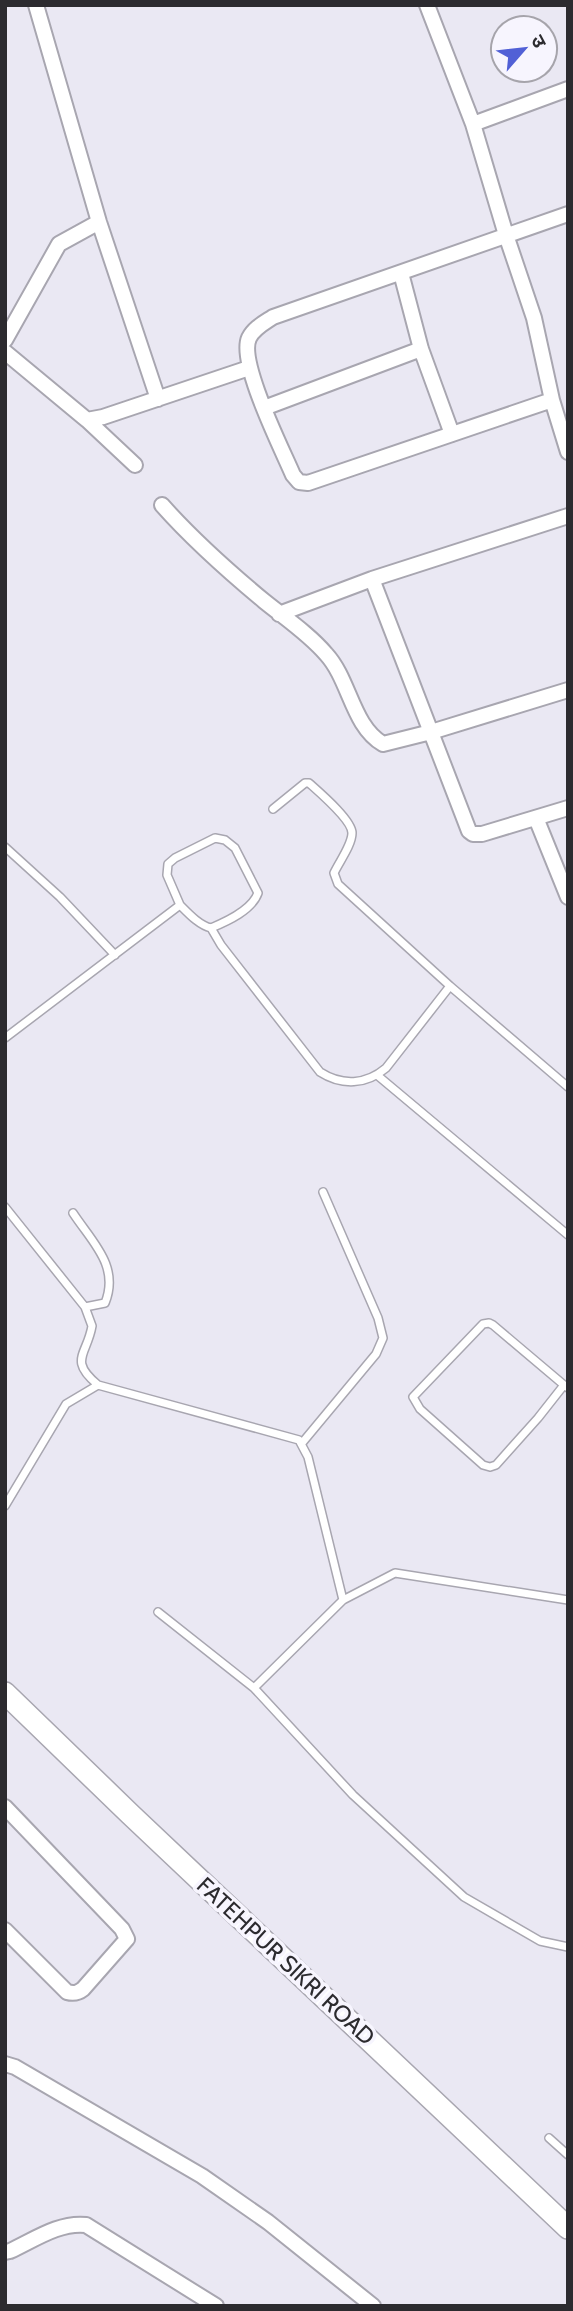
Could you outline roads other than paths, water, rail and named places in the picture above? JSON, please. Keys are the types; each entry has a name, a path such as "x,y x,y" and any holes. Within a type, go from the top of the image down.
{"main road":[{"name":"FATEHPUR SIKRI ROAD","path":"5,1693 568,2228"}],"street":[{"path":"36,5 99,222 158,399"},
{"path":"427,5 473,124 534,318 552,400 568,452"},
{"path":"473,124 568,89"},
{"path":"552,400 308,483 299,482 293,475 249,368 248,339 257,327 273,317 568,214"},
{"path":"5,341 59,244 99,222"},
{"path":"401,273 421,349 452,434"},
{"path":"264,408 421,349"},
{"path":"5,352 88,420 135,465"},
{"path":"88,420 249,368"},
{"path":"162,505 230,573 331,659 366,727 376,740 383,744 568,690"},
{"path":"279,614 372,579 568,516"},
{"path":"372,579 473,834 482,834 568,808"},
{"path":"536,818 568,897"},
{"path":"5,1807 122,1929 127,1939 83,1989 72,1993 67,1992 5,1930"},
{"path":"5,2064 15,2067 202,2176 268,2222 373,2306"},
{"path":"5,2252 61,2227 86,2225 216,2306"}],"lane":[{"path":"273,809 305,783 309,783 347,821 353,831 334,873 334,879 450,986 568,1087"},
{"path":"215,838 225,839 234,848 258,893 255,902 211,928 180,905 167,875 169,864 175,858 215,838"},
{"path":"5,847 60,897 115,955"},
{"path":"5,1038 180,905"},
{"path":"211,928 220,944 320,1072 330,1079 359,1081 377,1075 386,1068 450,986"},
{"path":"377,1075 568,1235"},
{"path":"302,1443 376,1354 383,1338 378,1318 323,1192"},
{"path":"5,1207 85,1307 92,1326 81,1362 88,1376 98,1385 294,1438 302,1443 308,1457 343,1600"},
{"path":"73,1213 108,1266 111,1278 105,1303 85,1307"},
{"path":"489,1322 566,1386 496,1465 489,1467 483,1465 420,1409 413,1397 483,1324 489,1322"},
{"path":"5,1506 66,1404 98,1385"},
{"path":"254,1688 343,1600 386,1576 403,1573 568,1600"},
{"path":"158,1612 254,1688 352,1796 464,1897 540,1941 568,1947"},
{"path":"549,2138 568,2155"}]}
